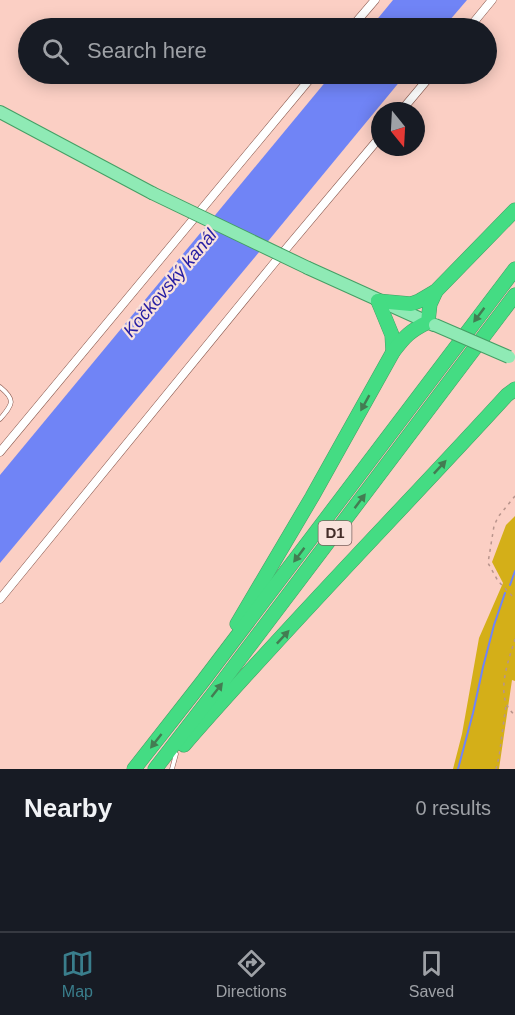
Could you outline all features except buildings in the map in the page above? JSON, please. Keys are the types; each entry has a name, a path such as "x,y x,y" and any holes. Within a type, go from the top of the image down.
{"highway":[{"path":"393,352 392,335 378,301 411,304 436,291 515,210"},
{"name":"D1","path":"134,769 515,269"},
{"path":"203,681 312,497 393,352 414,330 431,324 430,304 436,291"},
{"name":"D1","path":"155,769 515,296"},
{"path":"155,769 176,754 215,709 511,392 515,376"}],"main road":[{"path":"0,112 152,193 378,301 512,358"}],"street":[{"path":"360,18 375,0"},
{"path":"477,18 492,0"},
{"path":"0,452 306,84"},
{"path":"409,102 424,84"},
{"path":"0,599 371,148"}],"lane":[{"path":"0,387 9,394 11,401 9,409 0,419"},
{"path":"172,769 176,754"}],"path":[{"path":"515,496 498,517 494,526 488,562 498,581 515,599"},
{"path":"496,769 506,704 504,678 515,639"},
{"path":"506,704 515,715"}],"shaded area":[{"path":"515,516 515,681 512,680 499,769 453,769 462,734 479,638 503,583 492,562 506,525"}],"water":[{"path":"393,0 467,0 452,18 378,18"},
{"name":"Kočkovský kanál","path":"324,84 398,84 383,102 371,102 371,116 0,563 0,475"}],"waterway":[{"path":"510,585 515,571"},
{"path":"458,769 494,625 505,593"}]}
